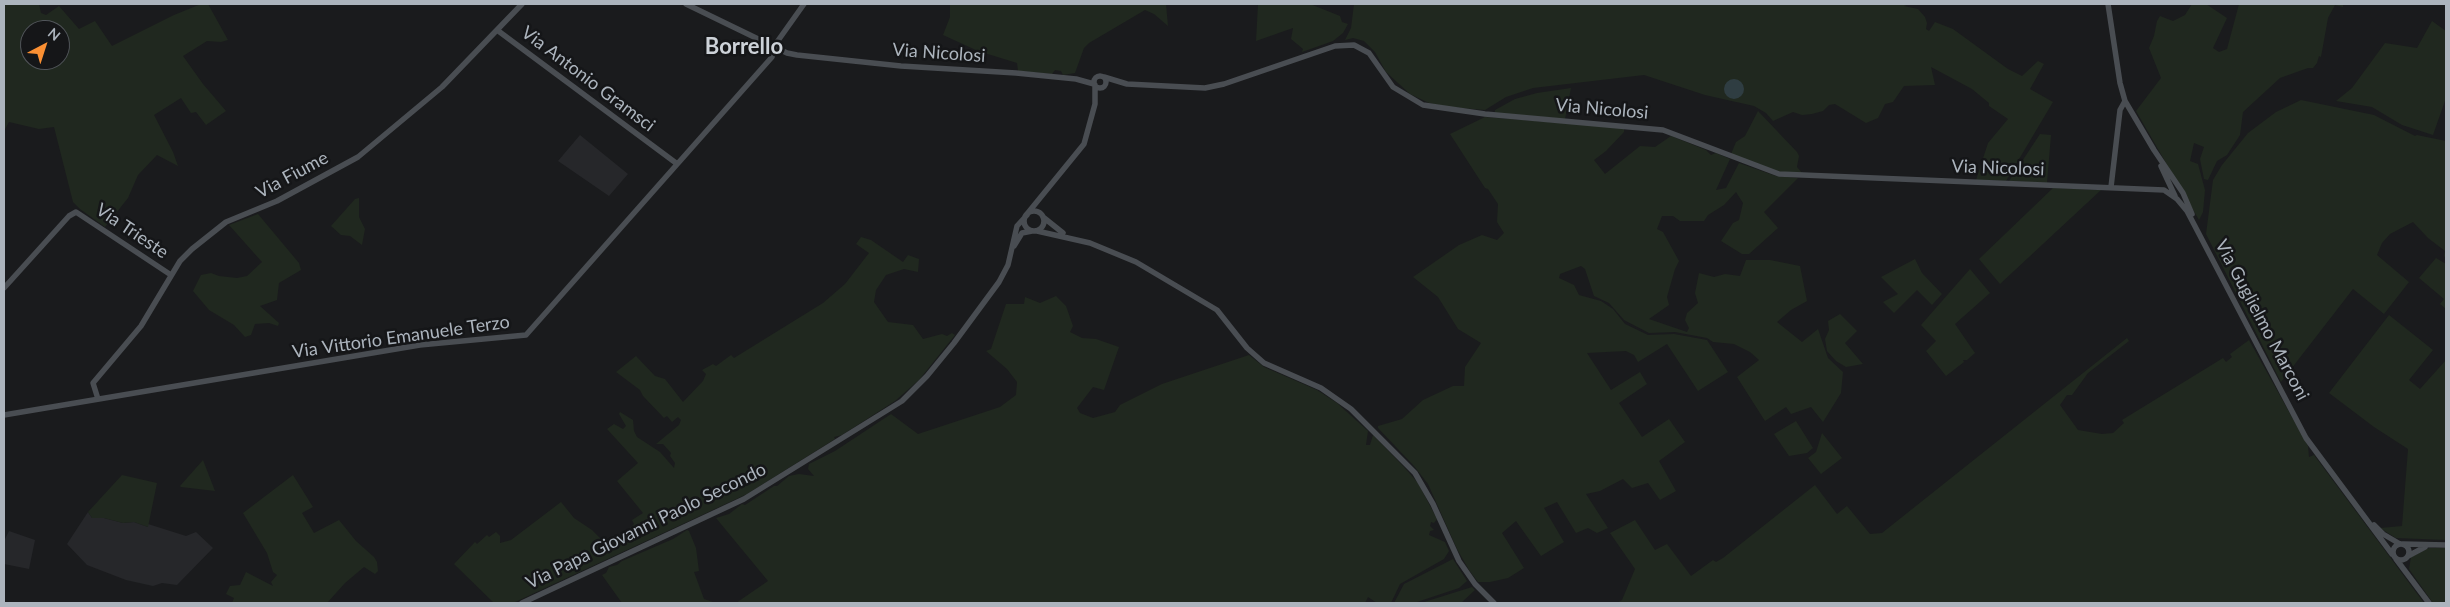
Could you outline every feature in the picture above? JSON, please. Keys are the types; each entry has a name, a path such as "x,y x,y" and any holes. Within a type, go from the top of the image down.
{"street":[{"name":"Via Fiume","path":"98,399 93,383 141,326 171,275 192,249 226,222 278,201 358,157 442,87 522,4"},
{"path":"686,4 787,53"},
{"path":"787,53 772,57 773,45 804,4"},
{"path":"2108,4 2120,83 2125,100 2154,150 2183,193 2199,233"},
{"name":"Via Antonio Gramsci","path":"497,30 675,164"},
{"name":"Via Nicolosi","path":"1123,83 1205,88 1224,84 1335,46 1354,45 1369,53 1393,87 1423,106 1485,114 1663,130 1779,174 2107,187"},
{"name":"Via Nicolosi","path":"787,53 800,56 1076,80"},
{"name":"Via Vittorio Emanuele Terzo","path":"4,415 420,345 526,335 675,164 772,57"},
{"path":"1095,104 1094,85 1096,77"},
{"path":"1076,80 1104,77 1123,83"},
{"path":"1012,250 1018,226 1084,144 1095,104 1106,82 1104,77"},
{"path":"1076,80 1104,87 1123,83"},
{"path":"2125,100 2120,110 2107,187 2156,189 2177,199"},
{"name":"Via Guglielmo Marconi","path":"2154,150 2177,199 2199,233 2306,438 2360,511"},
{"path":"1034,231 1043,227 1039,207 1043,196"},
{"name":"Via Trieste","path":"4,288 69,216 76,212 171,275"},
{"path":"1034,231 1024,223 1027,215 1034,212 1042,215 1069,237"},
{"path":"1012,250 1022,232 1034,231 1069,237 1119,253 1204,301 1224,316 1247,348 1264,363 1321,388 1351,409 1415,473 1433,504 1459,561 1475,584 1494,603"},
{"name":"Via Papa Giovanni Paolo Secondo","path":"522,603 744,499 892,408 912,392 954,344 1002,277 1012,250"},
{"path":"2360,511 2383,534 2408,548 2407,568 2419,590"},
{"path":"2360,511 2429,603"},
{"path":"2394,557 2394,547 2401,544 2446,545"},
{"path":"2394,557 2401,561 2416,550 2432,545"}],"shaded area":[{"path":"4,4 39,4 41,13 46,15 59,6 79,29 95,21 112,46 174,15 201,4 208,4 228,40 221,42 207,41 183,56 226,111 206,125 196,112 191,113 181,98 154,115 178,166 157,155 138,175 128,198 105,227 73,202 54,127 39,129 9,122 4,131"},
{"path":"950,4 1166,4 1168,26 1154,14 1145,10 1089,43 1084,48 1075,73 1063,75 1061,71 1055,70 1052,74 1018,71 1017,63 978,51 943,35 950,17"},
{"path":"1258,4 1310,4 1340,16 1342,22 1348,24 1343,33 1333,41 1302,52 1303,49 1291,39 1293,28 1256,41"},
{"path":"1354,4 1909,4 1904,6 1918,9 1925,17 1926,29 1929,31 1935,22 1953,29 2008,69 2022,76 2038,61 2044,64 2030,89 2053,102 2006,181 1976,180 1988,143 2008,119 1989,106 1989,103 1972,89 1931,67 1935,85 1904,86 1893,102 1885,104 1878,118 1866,123 1835,104 1829,105 1823,111 1802,115 1793,112 1773,121 1766,113 1754,106 1705,95 1644,75 1533,88 1506,97 1485,110 1449,107 1429,103 1410,94 1386,72 1375,52 1364,41 1353,38 1345,40 1351,28"},
{"path":"2192,4 2206,4 2227,18 2213,48 2219,52 2227,49 2239,4 2343,4 2343,7 2335,5 2328,18 2321,57 2319,56 2317,63 2313,68 2280,78 2243,112 2240,135 2227,155 2217,161 2208,180 2204,179 2200,159 2204,147 2194,143 2190,161 2198,164 2205,190 2203,212 2199,220 2136,111 2161,78 2149,48 2157,21 2160,16 2173,21 2185,15"},
{"path":"2432,21 2446,31 2446,98 2433,135 2402,125 2372,107 2336,101 2352,88 2385,43 2417,48"},
{"path":"1734,79 1741,82 1744,89 1741,96 1734,99 1727,96 1724,89 1727,82"},
{"path":"1571,88 1565,119 1495,113 1495,110 1515,99 1537,93"},
{"path":"2301,100 2374,115 2415,136 2446,141 2446,258 2444,256 2445,251 2428,238 2413,222 2390,234 2382,243 2377,255 2409,282 2384,314 2353,289 2281,382 2206,234 2213,180 2222,165 2248,133 2276,112"},
{"path":"1758,111 1797,152 1799,156 1797,167 1803,174 1779,172 1731,154 1736,142 1745,136"},
{"path":"1485,117 1624,128 1624,132 1606,151 1594,160 1605,174 1640,146 1655,147 1671,136 1706,150 1711,155 1716,153 1730,159 1716,190 1726,188 1739,163 1776,176 1798,178 1764,212 1778,228 1749,254 1742,254 1721,241 1733,223 1739,220 1743,203 1736,192 1724,205 1708,215 1704,221 1680,221 1673,216 1662,216 1657,229 1663,232 1679,261 1667,297 1669,305 1649,319 1687,332 1689,328 1685,320 1687,313 1698,303 1695,293 1699,273 1714,277 1725,274 1740,276 1746,260 1770,260 1800,266 1807,301 1791,310 1777,322 1802,342 1818,329 1828,358 1843,372 1841,393 1823,422 1811,407 1791,414 1786,407 1765,421 1737,377 1759,360 1750,352 1734,344 1713,342 1707,338 1675,332 1649,333 1624,320 1609,303 1594,296 1585,269 1581,266 1560,274 1559,278 1574,285 1579,295 1601,301 1613,309 1625,324 1648,335 1674,334 1707,340 1728,372 1698,391 1667,344 1638,362 1634,355 1626,351 1587,353 1611,390 1640,372 1647,384 1619,403 1642,437 1669,419 1685,442 1659,461 1676,491 1660,500 1648,483 1632,488 1623,479 1600,491 1586,494 1608,528 1597,533 1588,528 1576,533 1557,502 1544,508 1564,542 1541,556 1516,521 1502,533 1524,568 1508,578 1490,582 1478,582 1457,549 1428,484 1378,426 1402,419 1423,400 1453,386 1464,386 1465,367 1481,343 1458,329 1438,297 1413,277 1459,245 1482,235 1497,240 1504,233 1497,222 1498,204 1488,189 1485,188 1450,134"},
{"path":"2040,134 2051,135 2047,183 2009,181"},
{"path":"580,135 628,174 609,196 558,161"},
{"path":"2053,188 2101,190 2000,284 1979,259"},
{"path":"359,198 359,217 365,229 362,245 350,236 341,235 331,226 355,199"},
{"path":"258,214 299,263 301,270 279,283 277,300 260,306 279,323 278,326 269,323 255,324 251,335 245,337 234,325 209,310 193,291 201,275 211,273 237,278 247,276 262,262 229,225"},
{"path":"861,237 871,240 903,262 908,255 919,259 918,272 904,269 886,275 876,290 874,302 888,322 913,325 923,339 942,334 947,336 952,333 955,335 919,380 895,401 842,435 834,437 835,439 747,494 513,603 494,603 454,564 475,542 477,544 487,535 489,537 496,532 500,536 500,543 511,540 561,502 574,518 592,530 602,540 612,540 631,527 634,524 632,520 643,513 617,481 638,463 607,429 614,424 623,429 626,426 619,414 620,412 633,420 634,431 637,437 660,452 674,468 675,463 670,456 671,453 663,444 656,444 679,425 681,420 678,417 672,422 667,416 664,418 643,396 640,390 616,372 636,356 655,376 665,379 683,402 703,381 706,374 702,370 713,364 716,366 731,355 734,358 823,303 845,284 869,253 856,244"},
{"path":"2436,258 2446,264 2446,309 2440,304 2444,299 2419,278"},
{"path":"1915,259 1922,273 1942,294 1932,305 1917,290 1894,313 1883,302 1898,294 1881,277"},
{"path":"1970,269 1990,293 1955,324 1975,353 1967,360 1963,360 1964,362 1946,376 1926,351 1936,341 1921,325"},
{"path":"1056,296 1066,306 1073,326 1070,332 1082,338 1096,339 1119,347 1104,390 1093,387 1077,408 1080,413 1093,418 1115,412 1120,405 1162,384 1249,355 1264,367 1317,390 1337,403 1368,431 1366,445 1370,445 1373,435 1404,467 1418,483 1437,519 1434,523 1431,522 1430,526 1434,530 1430,531 1429,535 1445,542 1449,551 1444,559 1400,584 1391,603 1377,603 1368,597 1365,603 736,603 768,581 716,518 729,514 742,504 745,505 774,486 777,486 789,476 799,474 814,476 808,469 809,464 835,451 891,414 918,434 1000,407 1016,395 1017,382 1007,369 986,351 991,349 1006,304 1024,304 1025,297 1040,303"},
{"path":"1840,314 1857,331 1845,343 1863,364 1846,367 1836,361 1827,351 1825,339 1829,330 1828,321"},
{"path":"2389,315 2433,350 2409,380 2420,389 2446,360 2446,540 2396,538 2380,528 2402,526 2408,449 2374,427 2329,393"},
{"path":"2127,338 2129,341 2088,373 2072,395 2067,395 2060,405 2078,430 2102,434 2113,433 2124,423 2122,420 2223,358 2226,362 2232,357 2230,354 2249,340 2308,446 2309,457 2314,455 2424,603 1617,603 1622,600 1635,569 1610,533 1635,520 1655,550 1667,544 1691,576 1713,560 1716,562 1723,558 1815,485 1837,514 1847,506 1870,534 1882,533"},
{"path":"1796,421 1813,448 1807,453 1789,456 1774,434"},
{"path":"1822,433 1842,458 1821,474 1808,458 1816,452"},
{"path":"203,460 215,491 181,487 180,486"},
{"path":"122,475 157,483 148,527 134,522 123,523 104,518 92,518 88,512"},
{"path":"293,475 313,507 302,513 314,533 339,520 356,541 374,557 377,562 378,571 375,574 364,567 345,583 327,603 232,603 234,598 226,594 230,586 240,585 246,572 273,586 271,582 277,575 273,572 267,553 243,513"},
{"path":"88,512 92,518 104,518 123,523 134,522 148,527 148,524 186,536 196,532 213,548 177,585 162,583 153,586 126,580 87,565 67,544"},
{"path":"687,530 696,548 699,571 694,572 704,599 716,603 622,603 602,575 606,573 609,567 673,539"},
{"path":"9,531 35,540 29,569 4,564 4,541"},
{"path":"2429,548 2446,548 2446,603 2433,603 2409,569 2411,557"},
{"path":"1453,559 1467,581 1459,588 1414,603 1394,603 1404,584"},
{"path":"1472,587 1475,590 1461,603 1421,603"}],"district":[{"name":"Borrello","path":"744,47"}]}
